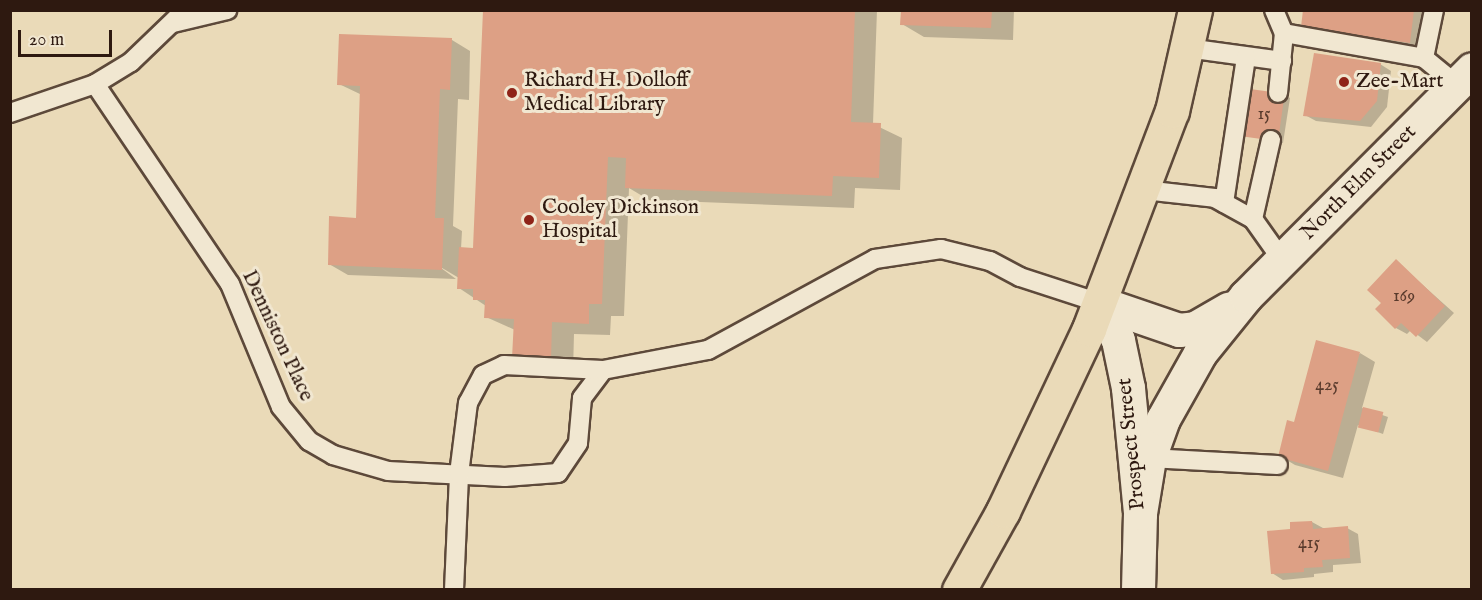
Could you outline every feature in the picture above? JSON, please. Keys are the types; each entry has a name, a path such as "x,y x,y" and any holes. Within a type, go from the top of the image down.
{"highway":[{"path":"959,590 1065,387 1100,303 1172,111 1191,28"}],"main road":[{"name":"North Elm Street","path":"1140,513 1149,458 1163,419 1190,370 1246,296 1464,77"},
{"name":"North Elm Street","path":"1100,303 1179,330 1208,322 1246,296"},
{"name":"Prospect Street","path":"1100,303 1118,340 1128,388 1140,513 1138,590"}],"lane":[{"path":"10,113 95,84 131,62 185,10"},
{"path":"171,24 227,10"},
{"path":"1274,10 1284,33 1278,93"},
{"path":"1424,58 1434,10"},
{"path":"1191,28 1246,57 1282,61"},
{"path":"1284,33 1424,58 1464,77"},
{"path":"1224,202 1246,57"},
{"name":"Denniston Place","path":"95,84 187,215 230,284 281,407 309,441 333,455 388,471 506,477 558,473 578,443 582,398 603,370"},
{"path":"1253,219 1271,140"},
{"path":"1144,190 1215,198 1224,202 1253,219 1282,260"},
{"path":"454,590 459,474 468,403 483,375 504,365 603,370 708,350 875,259 941,249 990,261 1020,277 1100,303"},
{"path":"1149,458 1278,465"}],"building":[{"path":"483,10 855,10 851,122 881,123 879,178 833,176 832,196 625,188 626,158 608,157 602,304 589,304 589,324 552,322 551,360 512,358 514,319 484,318 485,300 473,300 473,289 457,289 459,247 473,248"},
{"path":"901,10 992,10 991,28 900,25"},
{"path":"1303,10 1414,10 1410,43 1301,27"},
{"path":"339,34 452,38 450,90 440,89 435,218 444,218 442,270 328,265 329,216 356,218 360,86 337,85"},
{"name":"Zee-Mart","path":"1314,53 1381,63 1377,101 1360,121 1303,116"},
{"path":"1250,89 1285,94 1278,141 1243,137"},
{"path":"1396,259 1445,306 1416,337 1401,323 1395,329 1375,309 1381,303 1367,290"},
{"path":"1316,340 1360,352 1328,471 1278,457 1287,420 1294,422"},
{"path":"1363,407 1383,412 1378,432 1358,427"},
{"path":"1312,521 1313,529 1348,526 1350,558 1322,560 1323,567 1304,568 1304,572 1271,574 1267,531 1290,529 1290,522"}],"place":[{"name":"Zee-Mart","path":"1344,82"},
{"name":"Richard H. Dolloff Medical Library","path":"512,93"},
{"name":"Cooley Dickinson Hospital","path":"529,220"}]}
